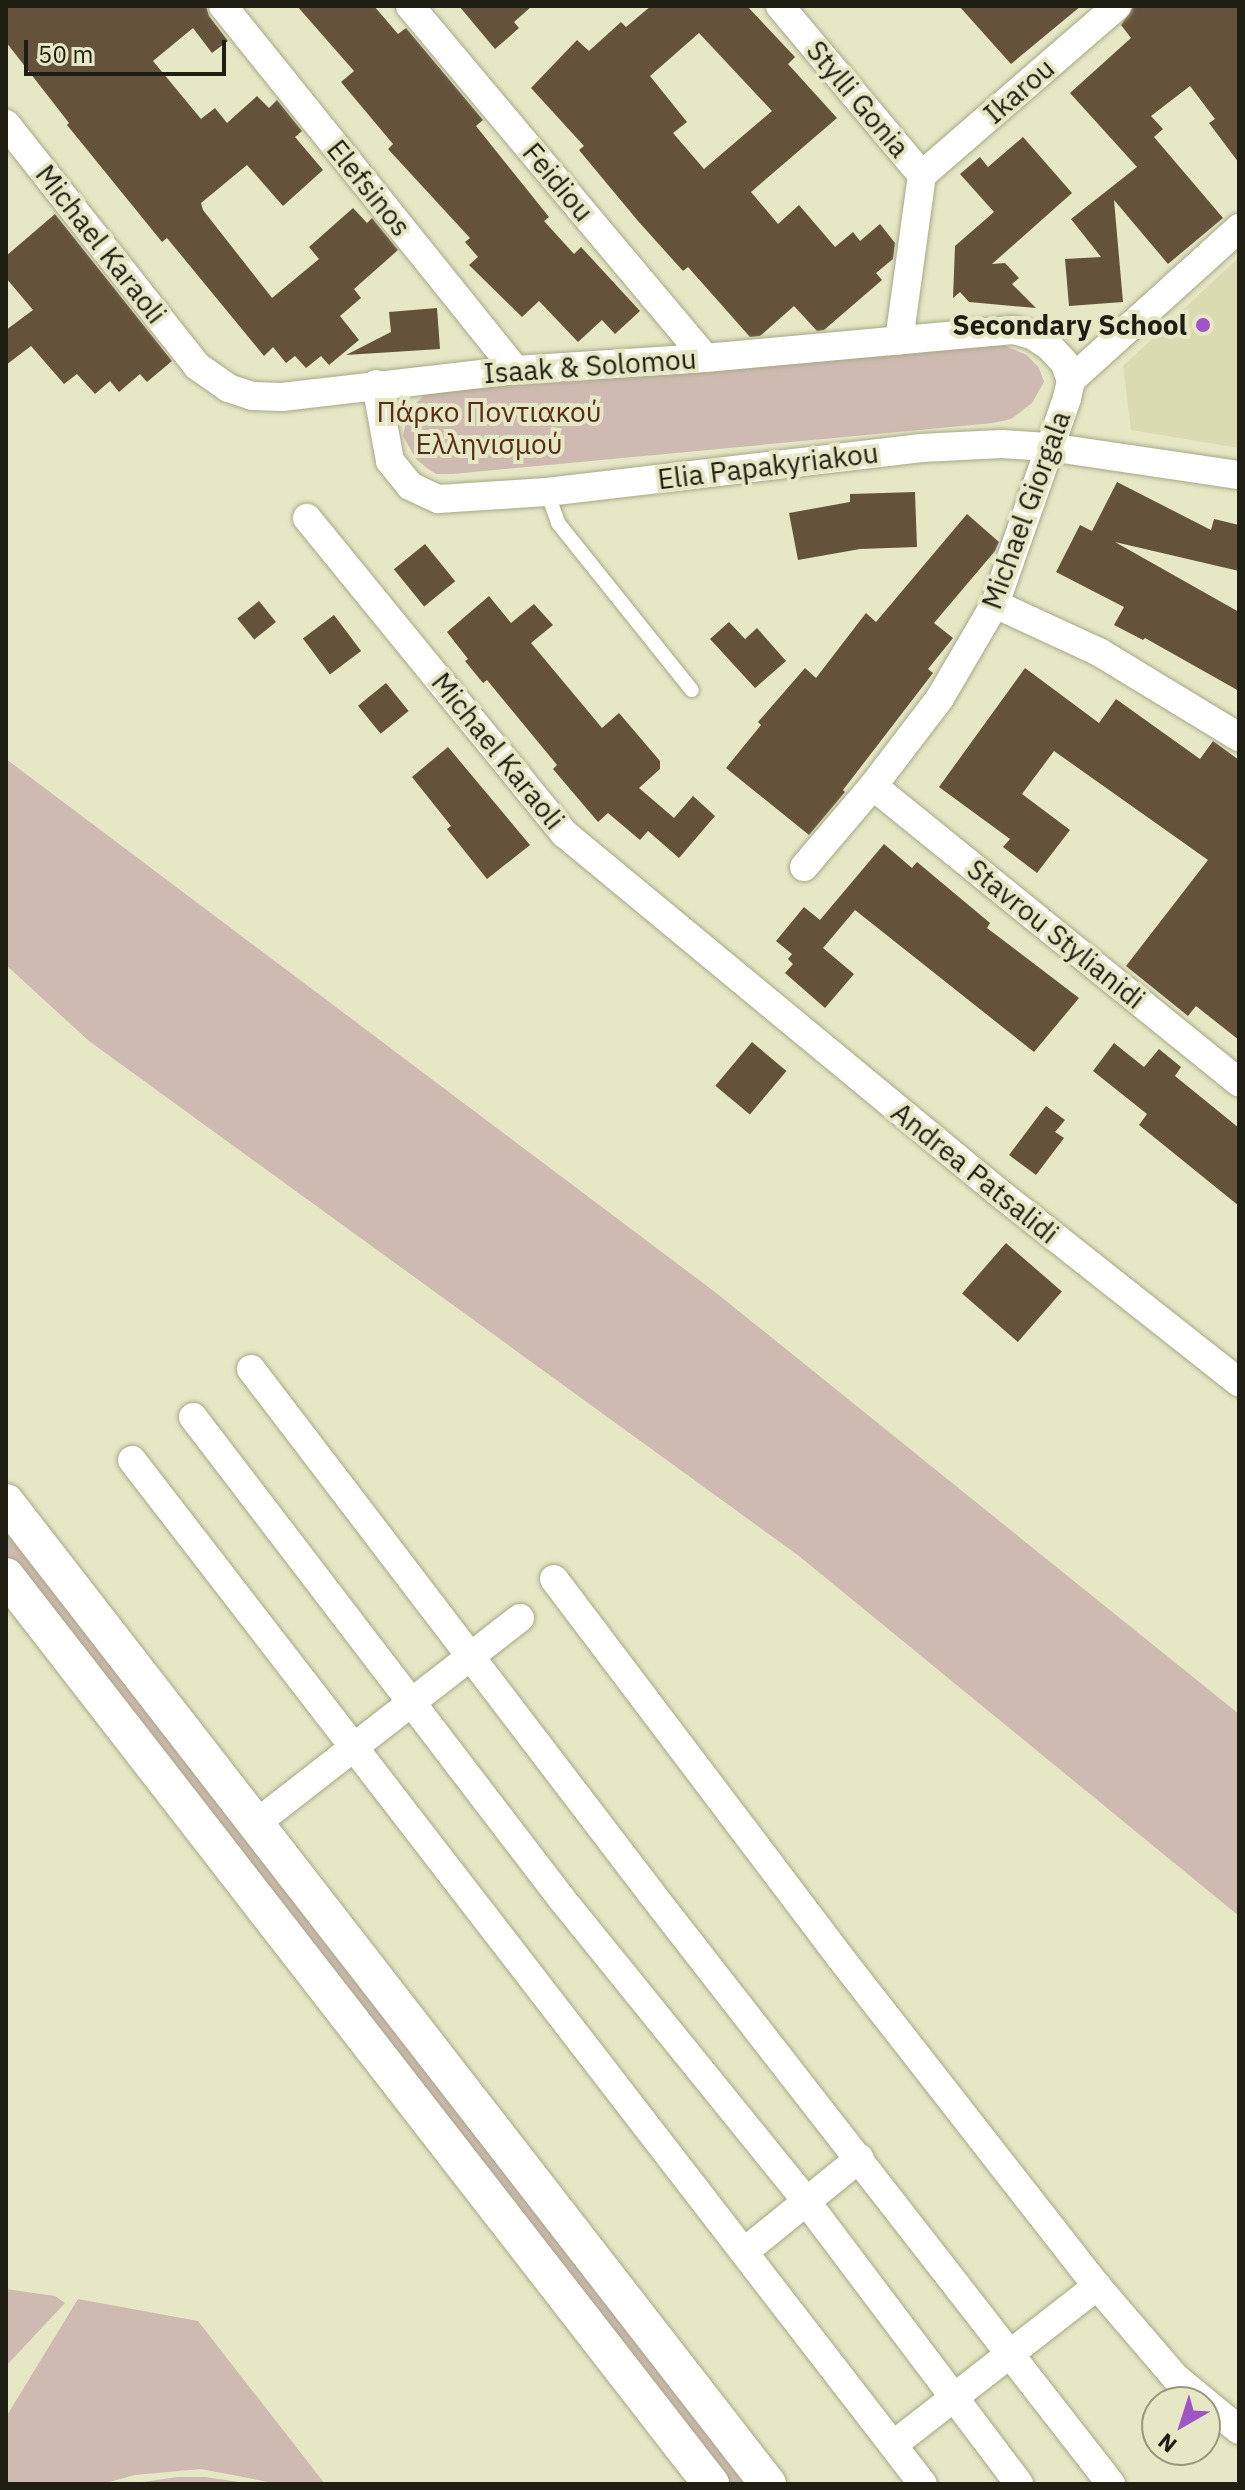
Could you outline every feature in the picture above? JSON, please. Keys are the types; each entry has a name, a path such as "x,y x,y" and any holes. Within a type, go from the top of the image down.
{"street":[{"name":"Elefsinos","path":"223,6 516,370"},
{"name":"Feidiou","path":"410,6 705,358"},
{"name":"Stylli Gonia","path":"780,6 922,175 899,340"},
{"name":"Ikarou","path":"922,175 1117,6"},
{"name":"Michael Karaoli","path":"6,124 197,366 210,377 240,393 263,398 282,397"},
{"path":"1071,380 1239,228"},
{"name":"Isaak & Solomou","path":"282,397 516,370 705,358 1013,330 1032,335 1049,346 1064,362 1071,380"},
{"name":"Michael Giorgala","path":"804,867 873,786 940,698 995,604 1071,380"},
{"name":"Elia Papakyriakou","path":"376,384 390,461 398,475 423,495 450,500 547,492 921,448 1001,444 1049,447 1239,475"},
{"name":"Michael Karaoli","path":"307,518 565,834 714,960"},
{"path":"995,604 1099,652 1239,737"},
{"name":"Stavrou Stylianidi","path":"873,786 1239,1082"},
{"name":"Andrea Patsalidi","path":"714,960 998,1192 1239,1382"},
{"path":"251,1369 651,1893 1111,2484"},
{"path":"193,1417 561,1898 806,2201 1019,2484"},
{"path":"132,1460 356,1746 923,2484"},
{"path":"6,1502 768,2484"},
{"path":"6,1576 711,2484"},
{"path":"554,1579 839,1956 1097,2286 1175,2377 1239,2430"},
{"path":"254,1825 520,1618"},
{"path":"744,2252 860,2158"},
{"path":"893,2445 1097,2286"}],"lane":[{"path":"547,492 558,523 692,690"}],"shaded area":[{"name":"Secondary School","path":"1239,257 1239,448 1131,430 1123,366"}],"green space":[{"name":"Πάρκο Ποντιακού Ελληνισμού","path":"1003,345 1027,355 1039,368 1044,382 1032,403 1011,419 993,423 453,474 436,474 427,468 416,459 403,436 408,411 429,390"},
{"path":"6,759 715,1292 1239,1714 1239,1916 799,1556 89,1041 6,965"},
{"path":"6,1528 752,2482 724,2484 6,1565"},
{"path":"6,2289 55,2296 65,2303 6,2366"},
{"path":"78,2299 198,2321 325,2484 279,2484 201,2469 135,2475 102,2484 6,2484 6,2417"},
{"path":"178,2477 205,2477 253,2484 128,2484"}],"building":[{"path":"6,6 206,6 209,16 228,41 212,53 193,28 153,61 201,119 215,108 227,123 257,96 269,108 277,100 302,131 295,137 323,170 283,206 247,165 201,203 203,210 272,298 319,259 309,247 353,208 367,223 372,218 398,250 354,289 361,298 340,316 359,340 329,365 321,356 306,368 295,356 286,363 273,347 264,356 167,238 162,242 67,125 69,123 6,42"},
{"path":"297,6 374,6 398,34 406,28 483,120 476,126 549,217 544,221 574,254 581,247 640,311 615,334 602,320 578,342 539,301 522,317 469,265 478,257 465,242 470,238 388,149 393,144 341,82 354,71"},
{"path":"459,6 532,6 514,22 519,28 495,49"},
{"path":"651,6 747,6 795,57 788,64 837,118 751,192 778,224 799,205 835,247 853,232 860,241 880,224 895,243 893,259 876,273 882,280 824,330 817,331 794,306 760,336 750,337 688,267 683,271 638,221 579,150 584,146 531,88 577,40 589,51 621,22 626,27","holes":["699,33 772,111 704,169 673,133 687,122 650,76"]},
{"path":"959,6 1081,6 1011,64"},
{"path":"1134,6 1239,6 1239,163 1209,123 1215,119 1190,86 1151,116 1163,129 1154,137 1223,218 1168,264 1114,200 1123,302 1069,306 1065,259 1101,257 1071,219 1137,167 1070,93 1131,38 1121,25"},
{"path":"1023,137 1072,193 992,264 1005,263 1019,278 1012,284 1036,308 969,302 960,292 953,298 955,246 994,212 960,174 980,157 988,167"},
{"path":"55,214 172,361 147,382 140,374 119,392 110,381 95,394 77,374 64,384 31,346 6,365 6,330 33,310 6,278 6,256"},
{"path":"437,308 440,349 346,355 391,332 389,312"},
{"path":"1117,482 1211,530 1214,519 1239,525 1239,571 1115,542 1239,612 1239,691 1145,638 1143,640 1114,625 1124,607 1056,572 1080,525 1092,531"},
{"path":"915,492 917,547 860,549 798,560 789,513 850,502 850,494"},
{"path":"967,514 999,542 995,551 934,623 953,638 928,669 933,673 843,790 845,792 809,835 726,768 761,725 758,722 805,668 816,678 866,613 876,622"},
{"path":"425,544 455,581 424,606 394,569"},
{"path":"489,596 511,623 534,604 553,625 531,643 602,728 619,713 660,761 660,769 639,788 674,818 693,796 715,816 679,858 648,831 640,840 608,813 598,822 553,769 557,765 487,680 483,683 465,661 468,659 447,632"},
{"path":"259,601 276,622 254,640 237,619"},
{"path":"334,615 361,651 330,674 303,638"},
{"path":"729,622 745,639 757,628 786,661 755,688 710,639"},
{"path":"1025,668 1099,723 1116,699 1200,759 1213,741 1239,760 1239,1040 1196,1006 1188,1016 1126,966 1208,860 1054,751 1022,794 1070,830 1037,873 1003,847 1010,839 939,787"},
{"path":"386,683 409,711 381,734 358,706"},
{"path":"448,747 530,845 487,879 447,829 451,826 412,777"},
{"path":"884,844 912,868 917,862 990,923 987,928 1079,998 1034,1052 855,910 823,948 854,974 825,1008 785,973 793,964 788,959 792,954 776,941 804,907 820,920"},
{"path":"752,1042 786,1071 750,1115 715,1086"},
{"path":"1114,1043 1144,1067 1159,1049 1181,1067 1175,1076 1239,1128 1239,1206 1139,1125 1147,1114 1093,1071"},
{"path":"1046,1106 1065,1120 1055,1132 1064,1138 1036,1175 1009,1155"},
{"path":"1006,1243 1062,1292 1018,1342 962,1294"}],"place":[{"name":"Secondary School","path":"1203,325"}]}
